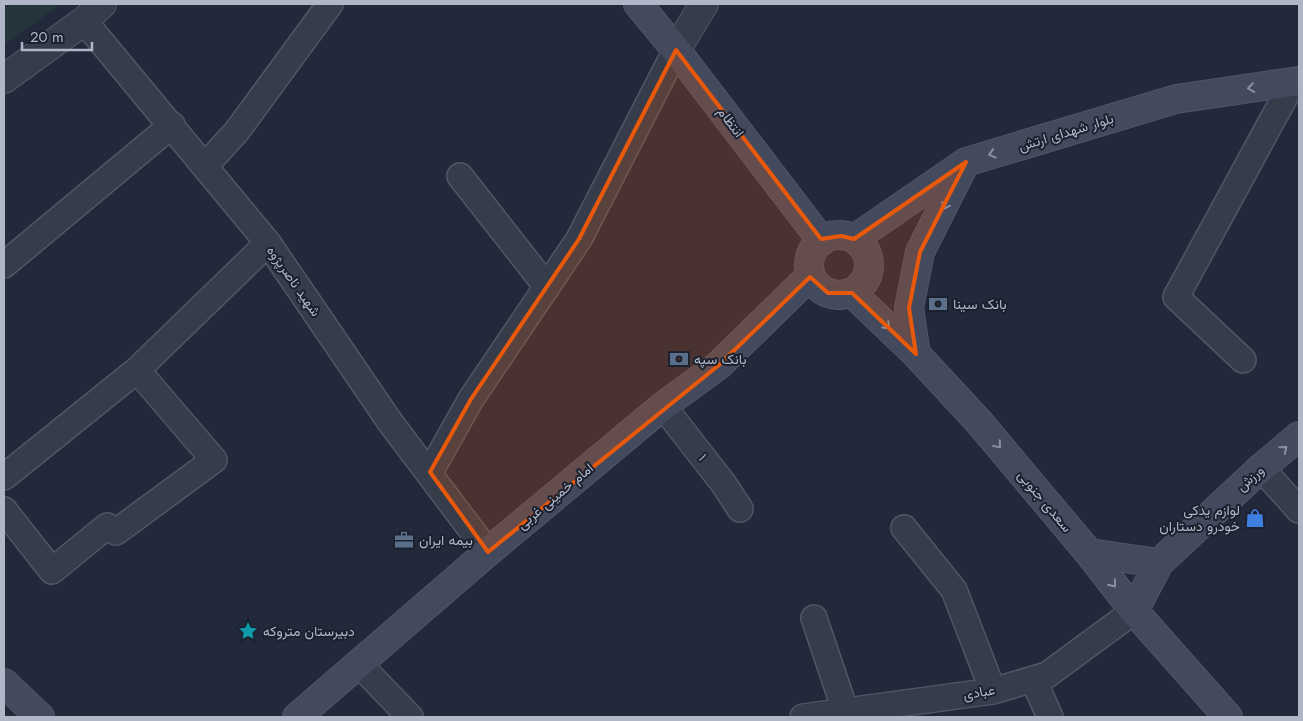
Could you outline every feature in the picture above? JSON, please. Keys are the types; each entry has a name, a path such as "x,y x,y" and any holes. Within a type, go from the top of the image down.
{"main road":[{"name":"انتظام","path":"638,4 676,50 822,241"},
{"name":"بلوار شهدای ارتش","path":"854,239 966,162 1176,98 1296,81"},
{"path":"916,354 909,308 920,252 966,162"},
{"path":"835,236 854,239 865,251 869,266 867,277 861,286 844,295 828,293 820,289 811,275 811,256 822,241 835,236"},
{"name":"امام خمینی غربی","path":"297,717 488,552 663,406 719,365 811,275"},
{"name":"سعدی جنوبی","path":"852,292 916,354 979,422 1089,553 1134,611 1228,717"},
{"name":"ورزش","path":"1134,611 1159,563 1261,468 1299,436"},
{"path":"1089,553 1159,563"},
{"path":"4,683 40,717"}],"street":[{"path":"205,166 236,132 330,4"},
{"path":"430,472 471,399 579,239 676,50 704,4"},
{"path":"4,79 93,12"},
{"name":"شهید ناصرپژوه","path":"93,12 172,125 268,243 390,422 430,472 488,552"},
{"path":"1243,360 1176,297 1296,81"},
{"path":"4,265 172,125"},
{"path":"460,176 547,287"},
{"path":"4,477 137,370 268,243"},
{"path":"4,510 52,571 107,526 116,532 214,460 137,370"},
{"name":"۱","path":"663,406 724,483 740,509"},
{"path":"1261,468 1299,510"},
{"path":"904,528 954,590 993,691"},
{"name":"عبادی","path":"803,717 941,708 1047,675 1134,611"},
{"path":"814,618 846,713"},
{"path":"359,664 410,717"},
{"path":"1033,679 1050,717"}],"highlighted area":[{"path":"676,50 821,239 841,236 854,239 966,162 920,252 909,308 916,354 852,293 828,293 810,277 719,365 488,552 430,472 471,399 579,239"}],"shaded area":[{"path":"4,4 61,4 4,45"}],"place":[{"name":"بانک سینا","path":"938,304"},
{"name":"بانک سپه","path":"679,359"},
{"name":"لوازم یدکی خودرو دستاران","path":"1255,518"},
{"name":"بیمه ایران","path":"404,540"},
{"name":"دبیرستان متروکه","path":"248,631"}]}
